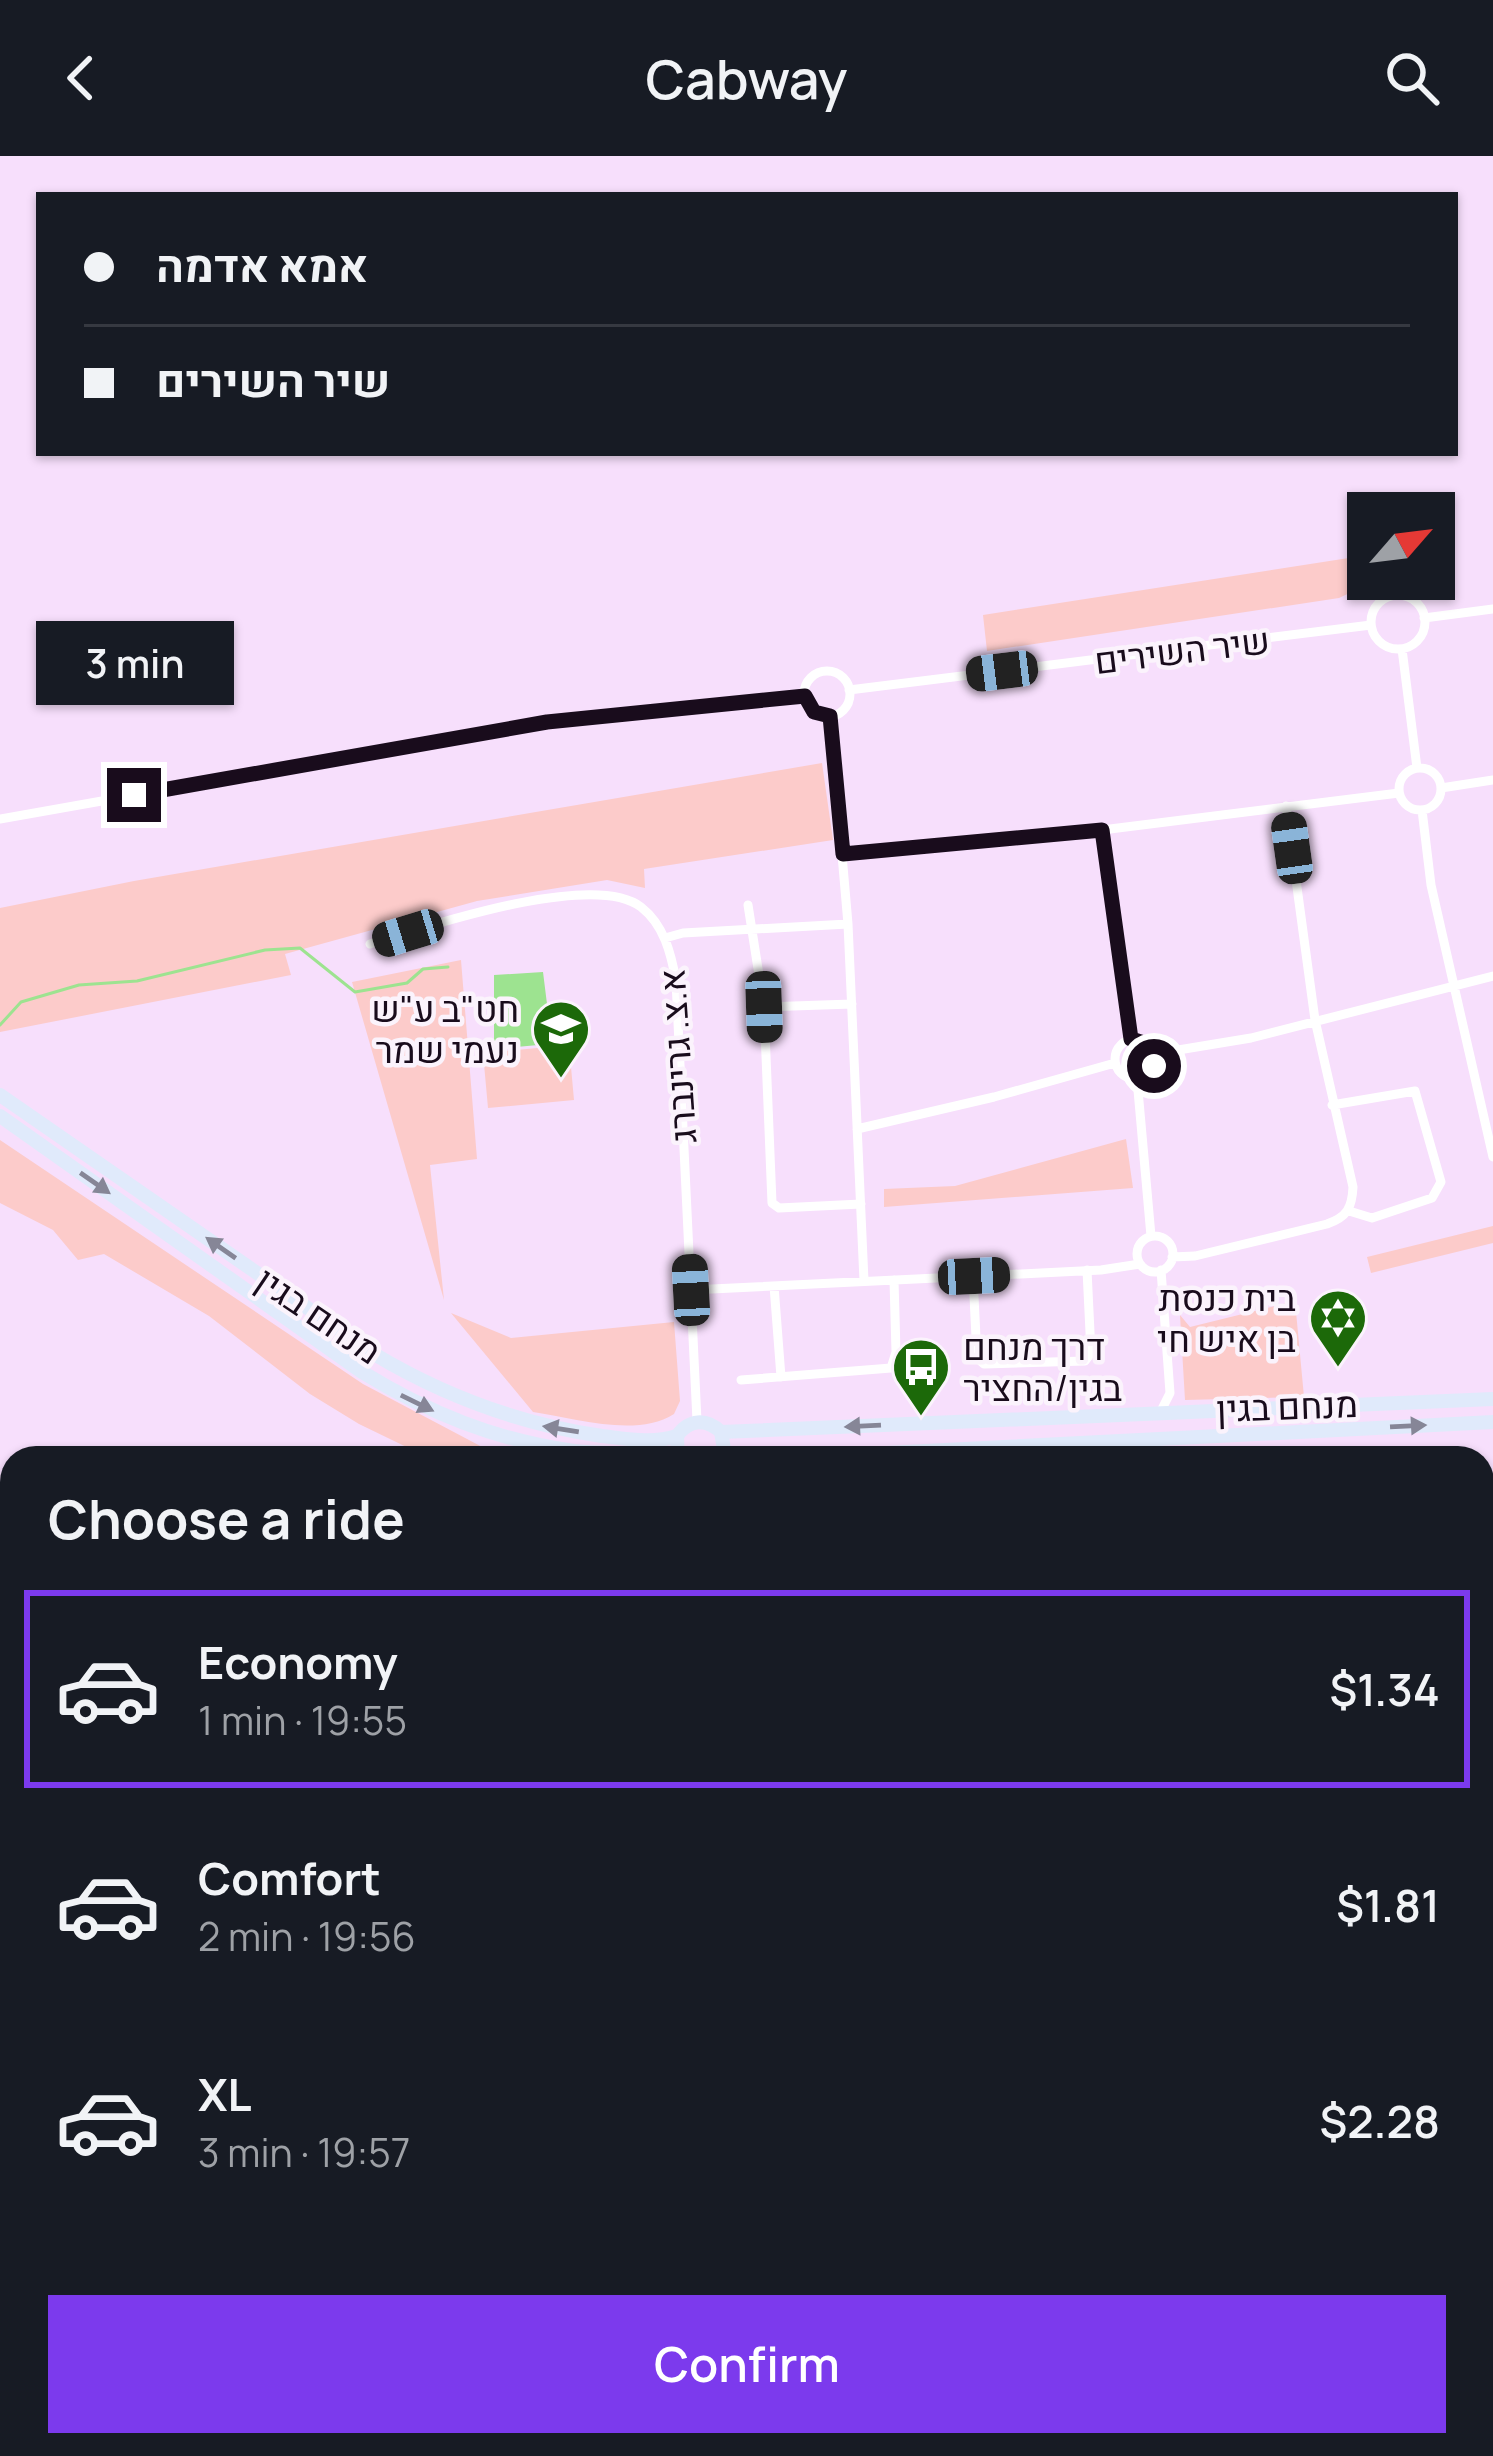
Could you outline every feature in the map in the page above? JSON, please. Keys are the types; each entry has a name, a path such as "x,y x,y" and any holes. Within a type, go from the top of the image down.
{"main road":[{"name":"מנחם בגין","path":"0,1095 374,1354 424,1383 478,1407 541,1426 656,1441 677,1436"},
{"name":"מנחם בגין","path":"0,1116 362,1372 414,1403 516,1441 550,1446"},
{"name":"מנחם בגין","path":"721,1432 1493,1400"},
{"path":"677,1446 677,1436 698,1421 721,1432 723,1446"},
{"name":"מנחם בגין","path":"1128,1446 1493,1422"}],"street":[{"path":"1396,595 1415,601 1424,618 1422,635 1402,649 1382,644 1371,625 1379,603 1396,595"},
{"path":"1424,618 1493,609"},
{"name":"שיר השירים","path":"849,690 1371,625"},
{"path":"1402,649 1417,768"},
{"path":"826,671 841,675 849,690 848,704 830,716 814,712 805,696 812,676 826,671"},
{"path":"0,819 547,722 805,696"},
{"path":"830,716 848,924 864,1281"},
{"path":"1417,768 1432,772 1441,788 1433,806 1422,810 1408,807 1399,793 1404,775 1417,768"},
{"path":"1441,788 1493,780"},
{"path":"843,854 1102,830 1399,793"},
{"path":"691,1290 1150,1269 1172,1257 1195,1256 1342,1219 1349,1211 1353,1187 1316,1020 1286,806"},
{"path":"1422,810 1431,885 1493,1157"},
{"path":"1102,830 1131,1039"},
{"name":"א.צ. גרינברג","path":"370,944 483,910 600,893 642,907 665,938 677,996 698,1421"},
{"path":"748,904 764,1007 772,1204 779,1208 861,1204"},
{"path":"665,938 848,924"},
{"path":"1154,1054 1251,1037 1493,976"},
{"path":"764,1007 852,1004"},
{"path":"1131,1039 1145,1041 1154,1054 1151,1072 1137,1079 1125,1077 1115,1063 1117,1049 1131,1039"},
{"path":"857,1129 1115,1063"},
{"path":"1137,1079 1151,1236"},
{"path":"1332,1105 1415,1091 1442,1182 1432,1198 1372,1218 1349,1211"},
{"path":"1151,1236 1167,1241 1172,1257"},
{"path":"1151,1236 1138,1247 1161,1301 1170,1393 1161,1411"},
{"path":"974,1276 977,1358 984,1364 1084,1360 1091,1353 1087,1270"},
{"path":"741,1380 891,1368 896,1352 894,1280"},
{"path":"775,1286 781,1377"},
{"path":"1170,1393 1184,1410"}],"shaded area":[{"path":"1347,558 1347,594 1339,598 987,651 983,615"},
{"path":"822,763 833,840 644,869 645,888 607,880 477,901 285,954 291,975 0,1032 0,908"},
{"path":"461,960 477,1159 430,1165 444,1300 352,982"},
{"path":"543,972 548,1012 567,1011 571,1042 494,1049 494,975"},
{"path":"569,1045 574,1100 488,1108 483,1053"},
{"path":"1126,1139 1133,1188 884,1207 884,1189 955,1186"},
{"path":"0,1140 363,1384 480,1446 404,1446 359,1424 310,1394 209,1316 104,1254 78,1260 53,1230 0,1203"},
{"path":"1493,1226 1493,1243 1371,1273 1367,1257"},
{"path":"1295,1301 1304,1397 1185,1400 1180,1315 1190,1327"},
{"path":"451,1313 511,1338 674,1322 680,1401 674,1414 642,1425 533,1412"}],"waterway":[{"path":"0,1025 21,1002 79,985 137,981 265,950 300,948 355,992 407,983 423,969 448,967"}],"place":[{"name":"חט\"ב ע\"ש נעמי שמר","path":"561,1080"},
{"name":"בית כנסת בן איש חי","path":"1338,1369"},
{"name":"דרך מנחם בגין/החציר","path":"921,1418"}],"route":[{"path":"134,795 547,722 805,696 814,712 830,716 843,854 1102,830 1131,1039 1150,1045 1154,1066"}]}
